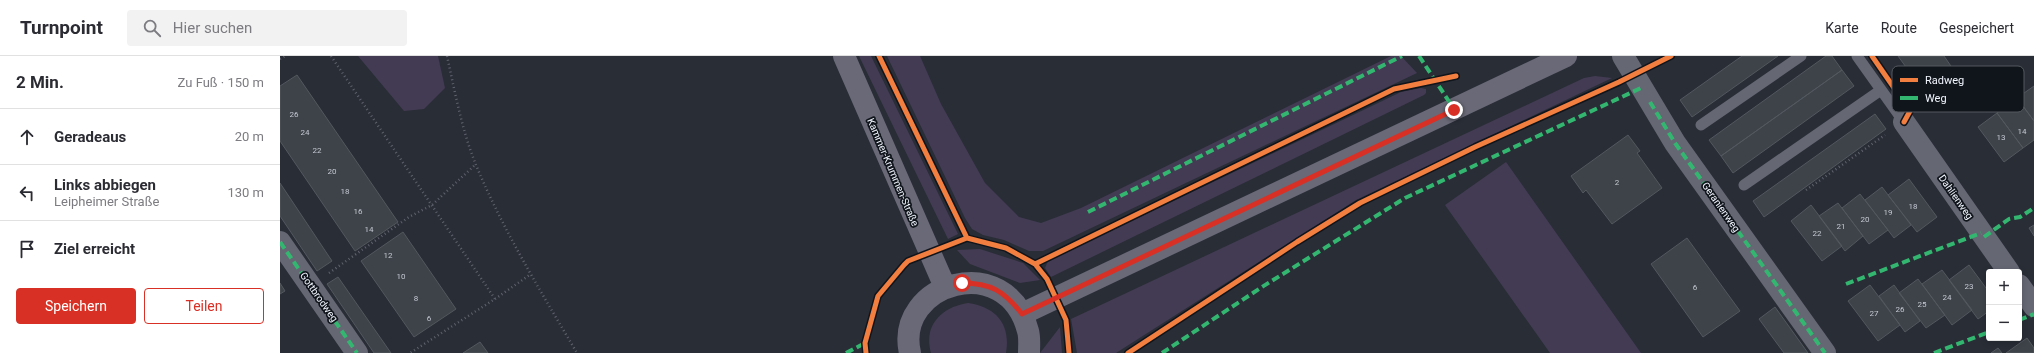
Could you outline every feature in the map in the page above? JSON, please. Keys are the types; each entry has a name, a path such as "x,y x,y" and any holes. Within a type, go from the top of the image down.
{"main road":[{"name":"Kammer-Krummen-Straße","path":"844,56 945,287"},
{"path":"1022,314 1566,56"},
{"path":"910,353 910,329 917,312 929,297 945,287 962,283 986,285 997,289 1011,299 1022,314 1029,333 1029,353"}],"street":[{"name":"Geranienweg","path":"1623,56 1675,143 1825,353"},
{"name":"Dahlienweg","path":"1904,122 2008,269"},
{"name":"Gottbrodweg","path":"280,242 357,353"},
{"path":"2022,289 2034,306"}],"lane":[{"path":"1701,125 1801,56"},
{"path":"1857,56 1892,105"},
{"path":"1744,185 1881,90"},
{"path":"1897,112 1904,122"}],"path":[{"path":"280,59 285,56"},
{"path":"331,56 495,299"},
{"path":"447,56 457,102 476,164 497,209 531,274 576,353"},
{"path":"1806,190 1904,122"},
{"path":"310,286 409,217 432,205 476,164"},
{"path":"410,353 495,299 531,274"}],"shaded area":[{"path":"358,56 438,56 445,88 424,109 404,111"},
{"path":"859,56 871,56 958,234 948,239"},
{"path":"887,56 920,56 941,104 985,183 1019,217 1041,223 1081,208 1391,56 1401,56 1417,73 1043,251 1029,251 1004,240 983,235 972,229 965,218"},
{"path":"1595,76 1612,78 1356,200 1116,353 1077,353 1071,319 1584,78"},
{"path":"1421,88 1426,89 1426,93 1424,95 1051,277 1045,268 1048,261 1401,92"},
{"path":"1506,162 1641,353 1550,353 1445,205"},
{"path":"980,249 1023,263 1040,280 1020,283 970,264 957,250"},
{"path":"968,303 986,308 994,313 1004,325 1007,343 1006,353 931,353 929,343 930,334 932,326 937,319 950,309"},
{"path":"1060,327 1062,353 1040,353"}],"building":[{"path":"1742,56 1778,56 1692,117 1680,100"},
{"path":"1826,56 1832,56 1842,70 1721,156 1709,140"},
{"path":"1898,56 1944,56 1951,66 1905,66"},
{"path":"1842,70 1854,86 1733,173 1721,156"},
{"path":"297,75 398,222 355,251 280,141 280,86"},
{"path":"2034,86 2034,121 2024,107 2024,93"},
{"path":"2024,107 2034,121 2034,140 2023,148 1997,113 2024,112"},
{"path":"1997,113 2023,148 2004,162 1978,127"},
{"path":"1875,114 1886,129 1764,217 1753,201"},
{"path":"1628,135 1640,151 1637,153 1662,188 1612,224 1586,190 1583,193 1571,176"},
{"path":"1909,179 1937,217 1917,232 1888,195"},
{"path":"280,183 332,261 317,271 280,216"},
{"path":"1882,187 1911,225 1894,238 1865,200"},
{"path":"1860,194 1888,230 1869,244 1842,208"},
{"path":"1838,203 1863,236 1845,251 1819,216"},
{"path":"1811,205 1842,246 1822,261 1791,221"},
{"path":"2034,225 2034,236 2029,228"},
{"path":"403,232 456,309 414,337 361,261"},
{"path":"1687,238 1740,311 1703,337 1651,264"},
{"path":"1969,265 1986,288 1986,313 1978,319 1949,280"},
{"path":"1942,270 1972,310 1952,325 1922,284"},
{"path":"338,277 391,353 374,353 327,284"},
{"path":"1918,279 1945,315 1926,328 1899,293"},
{"path":"280,283 285,291 280,294"},
{"path":"1870,285 1900,325 1878,341 1848,301"},
{"path":"1894,285 1920,321 1905,332 1879,296"},
{"path":"1775,307 1808,353 1784,353 1759,319"},
{"path":"2027,338 2034,348 2034,353 2006,353"},
{"path":"480,342 488,353 463,353"},
{"path":"1998,348 2002,353 1991,353"}],"marked path":[{"path":"1088,212 1402,56"},
{"path":"1419,56 1454,109"},
{"path":"1162,353 1262,287 1405,198 1641,88"},
{"path":"1650,102 1675,143 1825,353"},
{"path":"1984,237 2009,219 2020,217 2034,208"},
{"path":"1846,284 1981,233"},
{"path":"280,242 357,353"},
{"path":"2022,319 2034,314"},
{"path":"1934,353 1986,333"},
{"path":"846,353 865,343"}],"cycle path":[{"path":"879,56 967,238"},
{"path":"1128,353 1297,242 1360,203 1475,147 1619,82 1671,56"},
{"path":"1872,56 1892,85"},
{"path":"1035,264 1394,89 1456,76"},
{"path":"1904,122 1909,112"},
{"path":"866,353 865,343 878,296 904,265 908,261 967,238 1006,248 1035,264 1047,279 1066,320 1069,353"}],"route":[{"path":"962,283 980,283 997,289 1011,299 1022,314 1454,110"}]}
